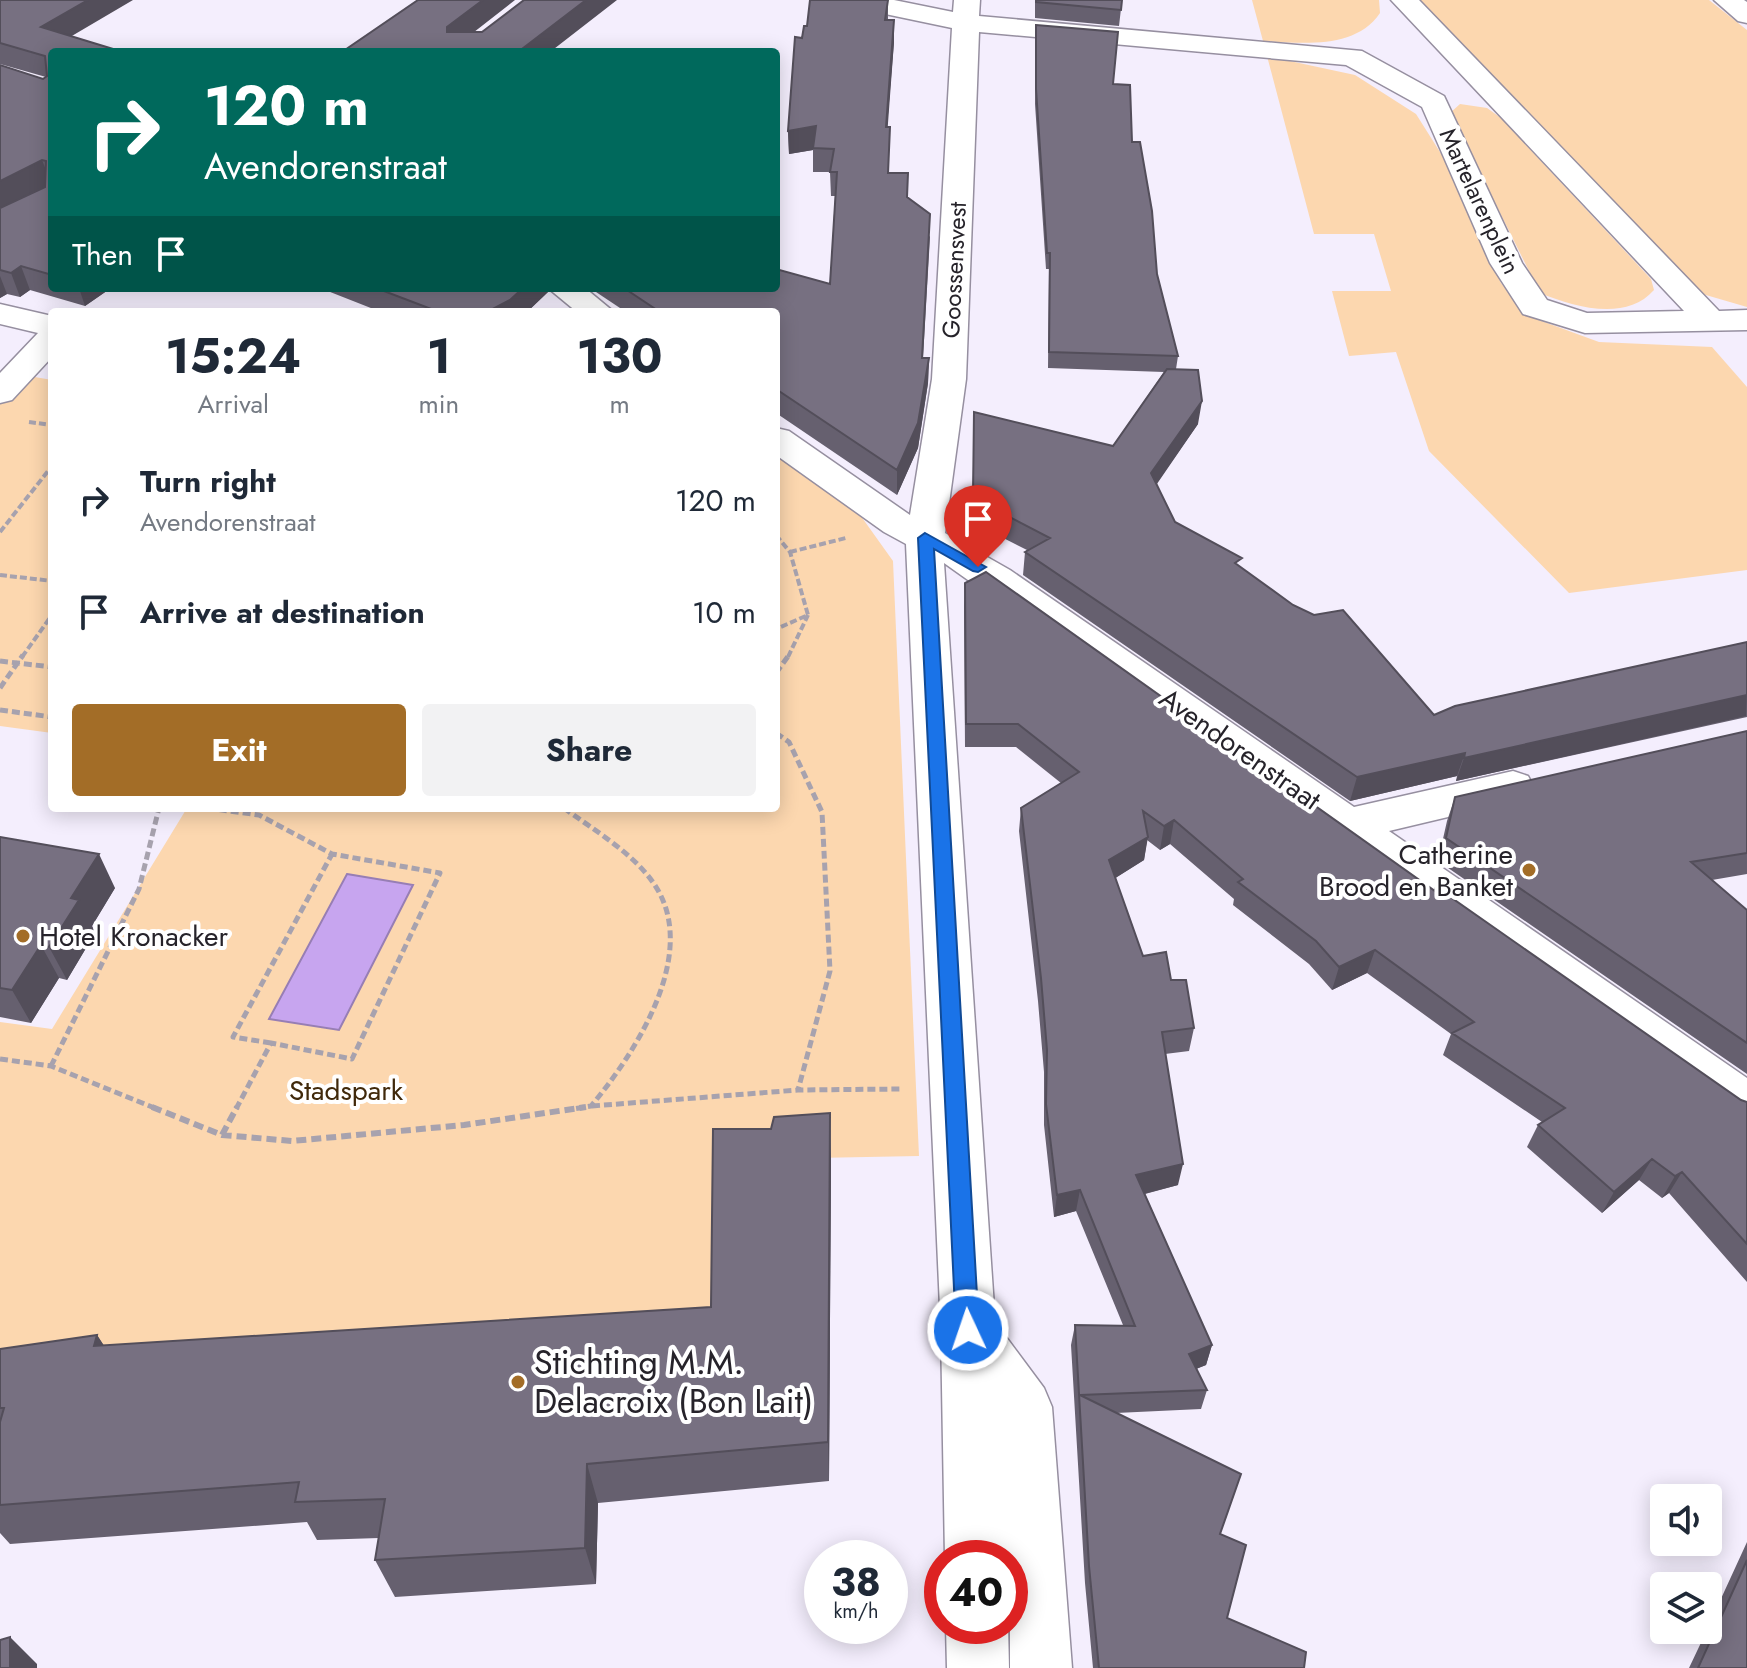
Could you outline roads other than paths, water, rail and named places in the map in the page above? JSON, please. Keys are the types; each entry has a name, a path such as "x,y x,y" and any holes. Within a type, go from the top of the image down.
{"street":[{"name":"Martelarenplein","path":"856,0 1352,57 1434,102 1506,263 1535,307 1585,323 1747,320"},
{"path":"1404,0 1712,322"},
{"path":"1727,0 1747,15"},
{"name":"Goossensvest","path":"966,11 949,379 925,538 968,1330 974,1540"},
{"path":"1393,80 1471,70"},
{"path":"570,292 592,308"},
{"path":"0,314 48,325"},
{"path":"0,393 48,341"},
{"name":"Avendorenstraat","path":"780,442 870,507 996,579 1747,1105"},
{"path":"1347,825 1545,780"},
{"path":"968,1330 1024,1407 1041,1668"},
{"path":"977,1644 978,1668"}],"place":[{"name":"Catherine Brood en Banket","path":"1529,870"},
{"name":"Hotel Kronacker","path":"23,936"},
{"name":"Stichting M.M. Delacroix (Bon Lait)","path":"518,1382"}],"park label":[{"name":"Stadspark","path":"346,1090"}]}
